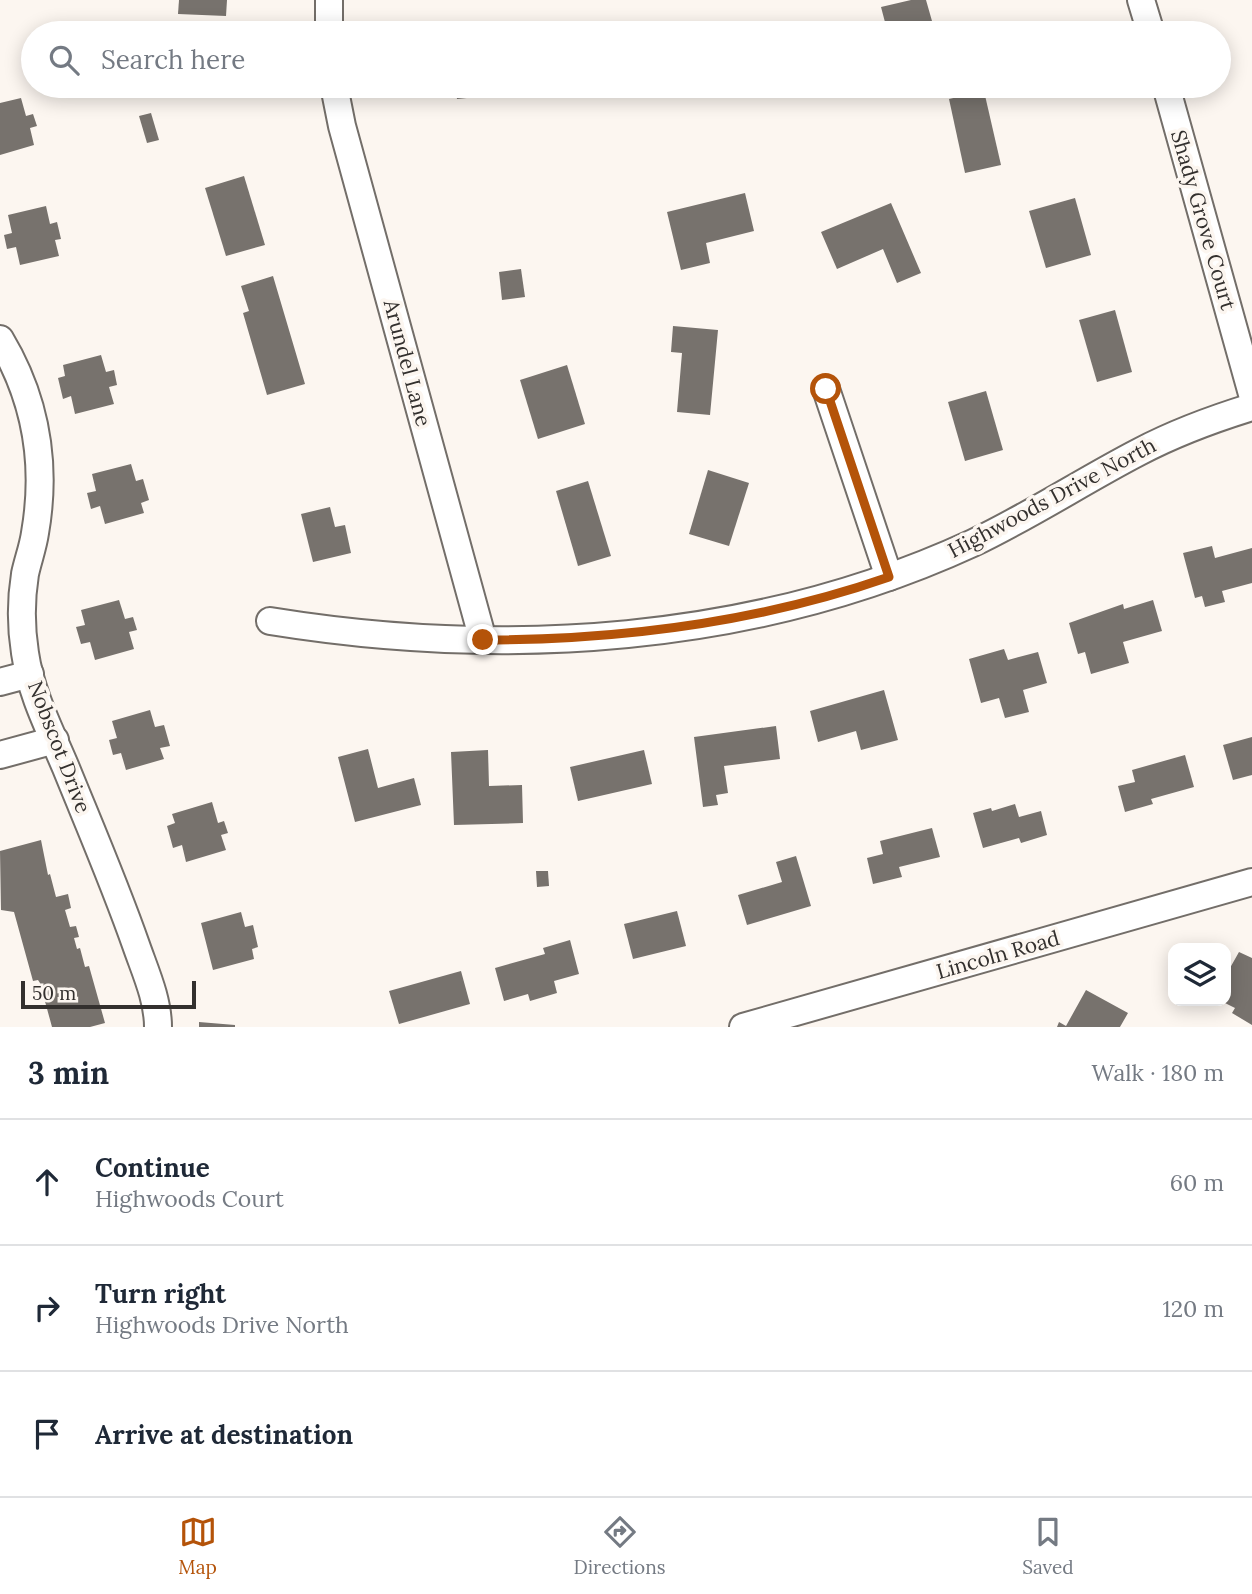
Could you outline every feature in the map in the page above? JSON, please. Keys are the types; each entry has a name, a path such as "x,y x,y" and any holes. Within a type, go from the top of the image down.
{"street":[{"path":"329,0 329,21"},
{"path":"1142,0 1148,21"},
{"name":"Arundel Lane","path":"336,98 483,640"},
{"name":"Shady Grove Court","path":"1169,98 1252,394"},
{"name":"Nobscot Drive","path":"0,339 25,390 39,450 41,477 38,511 25,576 22,621 25,654 43,716 121,901 152,991 158,1014 158,1027"},
{"path":"826,389 889,577"},
{"name":"Highwoods Drive North","path":"270,621 397,637 483,640 569,638 698,626 784,609 889,577 972,542 1022,518 1160,442 1252,407"},
{"path":"0,682 30,674"},
{"path":"0,755 55,740"},
{"name":"Lincoln Road","path":"743,1027 1252,882"}],"building":[{"path":"179,0 227,0 226,16 178,14"},
{"path":"911,0 926,0 932,21 885,21 881,7"},
{"path":"21,98 26,116 33,114 37,126 30,128 34,145 0,155 0,103"},
{"path":"986,98 1001,165 965,173 949,99"},
{"path":"151,113 159,140 147,143 139,116"},
{"path":"244,176 265,245 226,256 205,188"},
{"path":"745,193 754,231 706,243 710,263 681,270 667,212"},
{"path":"1075,198 1091,255 1046,268 1029,211"},
{"path":"891,203 921,273 897,283 883,249 837,269 821,232"},
{"path":"46,206 50,224 57,222 61,239 55,240 59,256 20,265 16,247 7,249 4,235 12,233 8,215"},
{"path":"521,269 525,297 502,300 499,272"},
{"path":"273,276 305,384 267,395 243,313 249,311 241,286"},
{"path":"1115,310 1132,372 1097,382 1079,320"},
{"path":"673,326 718,330 710,415 677,412 682,353 671,352"},
{"path":"101,355 106,372 114,370 117,385 109,387 114,404 75,414 71,396 63,399 58,378 65,376 63,365"},
{"path":"567,365 585,424 538,439 520,380"},
{"path":"986,391 1003,450 965,461 948,402"},
{"path":"131,464 136,481 143,479 149,500 141,503 144,513 105,524 100,506 91,509 87,493 96,491 92,474"},
{"path":"708,470 749,483 729,546 689,534"},
{"path":"588,481 611,556 578,566 556,491"},
{"path":"330,507 335,527 345,525 351,553 313,562 301,514"},
{"path":"1212,546 1215,558 1252,548 1252,583 1222,591 1225,602 1205,607 1202,596 1195,598 1183,553"},
{"path":"119,600 125,619 133,617 137,630 129,632 134,649 95,660 90,642 81,644 76,627 85,625 81,610"},
{"path":"1153,600 1162,631 1123,642 1129,663 1091,674 1085,652 1078,654 1069,623 1123,604 1124,609"},
{"path":"1004,649 1008,660 1038,652 1047,683 1023,690 1029,712 1005,718 999,698 981,703 969,659"},
{"path":"884,690 898,740 861,750 856,731 818,742 810,711"},
{"path":"150,710 155,727 164,725 170,746 160,748 164,759 126,770 121,753 113,755 109,740 117,738 112,721"},
{"path":"776,726 780,759 724,766 728,793 716,795 718,805 703,807 694,737"},
{"path":"1252,737 1252,775 1233,780 1223,745"},
{"path":"368,749 378,788 414,778 421,805 355,822 338,757"},
{"path":"488,750 489,786 522,785 523,823 454,825 451,752"},
{"path":"644,750 652,784 578,801 570,767"},
{"path":"1185,755 1194,787 1151,799 1153,804 1125,812 1118,786 1135,782 1132,770"},
{"path":"212,802 218,823 224,821 228,833 221,835 226,850 186,862 182,845 173,848 167,826 175,823 172,814"},
{"path":"1015,804 1019,817 1041,811 1047,835 1021,843 1019,838 983,848 973,813"},
{"path":"932,828 940,857 899,867 902,877 873,884 867,858 883,854 880,841"},
{"path":"41,840 48,875 50,874 56,897 68,894 71,908 65,910 70,927 76,926 79,937 74,938 77,949 80,948 85,967 89,966 105,1023 90,1027 52,1027 40,983 38,980 33,981 14,912 1,910 0,851"},
{"path":"796,856 811,906 747,925 738,895 782,882 776,862"},
{"path":"536,871 548,871 549,886 537,887"},
{"path":"677,911 686,946 633,959 624,924"},
{"path":"241,912 245,927 253,925 258,947 252,949 254,959 213,970 201,923"},
{"path":"570,940 579,974 554,981 557,993 530,1001 528,994 504,1001 495,968 545,954 543,948"},
{"path":"1239,952 1252,958 1252,1025 1232,1013 1235,1008 1231,1006 1231,966"},
{"path":"461,971 470,1004 399,1024 389,991"},
{"path":"1086,990 1128,1013 1120,1027 1057,1027 1059,1022 1066,1026"},
{"path":"199,1022 235,1025 235,1027 199,1027"}],"route":[{"path":"483,640 569,638 698,626 828,597 889,577 826,389"}]}
